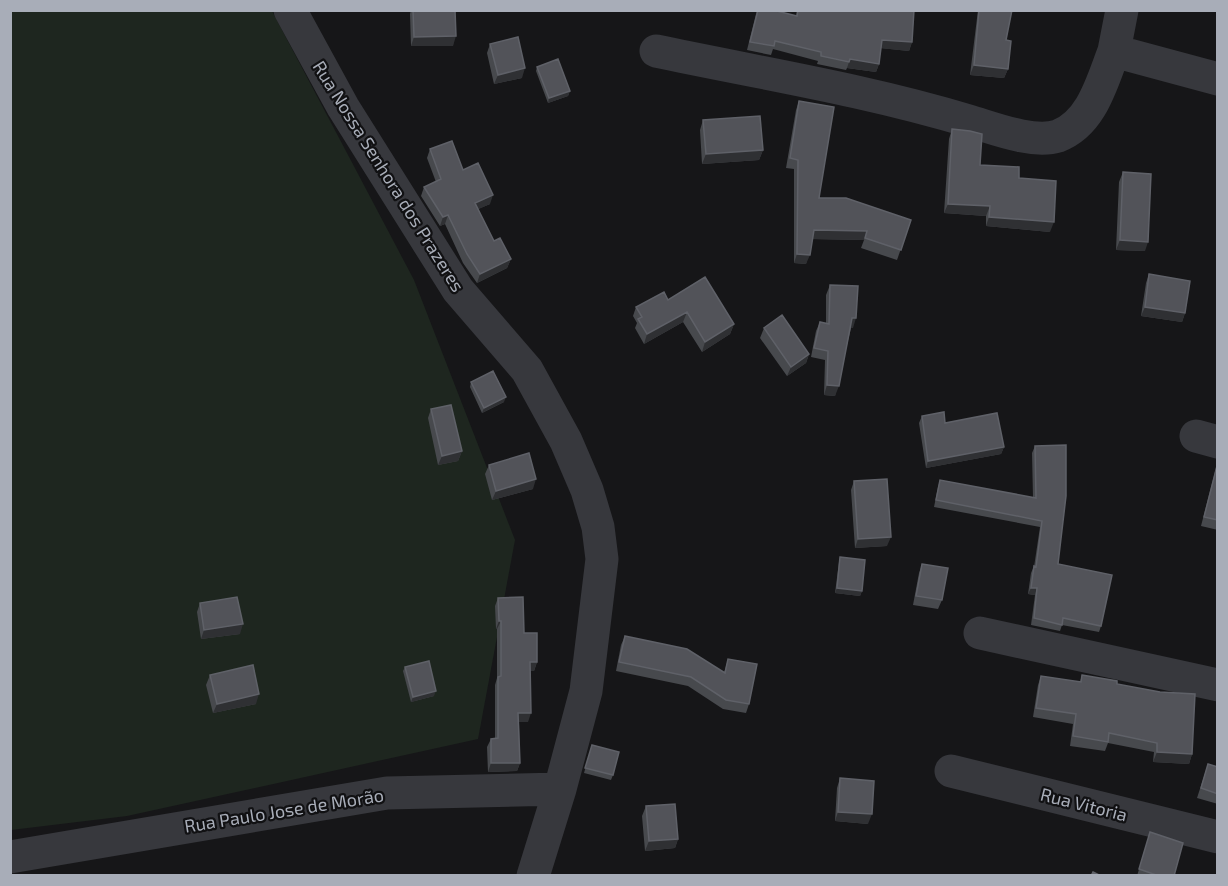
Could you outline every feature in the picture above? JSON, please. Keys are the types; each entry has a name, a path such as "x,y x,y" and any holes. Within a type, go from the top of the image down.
{"street":[{"name":"Rua Nossa Senhora dos Prazeres","path":"290,10 343,107 458,290 526,370 566,441 587,490 598,526 602,559 586,691 560,789 533,876"},
{"path":"656,51 926,108 1038,139 1057,136 1075,127 1093,104 1114,51 1122,10"},
{"path":"1114,51 1218,79"},
{"path":"980,633 1218,686"},
{"name":"Rua Vitoria","path":"951,771 1218,837"},
{"name":"Rua Paulo Jose de Morão","path":"10,856 387,793 560,789"}],"shaded area":[{"path":"10,11 272,11 414,280 515,540 478,739 127,816 11,830"}],"building":[{"path":"413,10 455,10 456,36 414,37"},
{"path":"758,10 773,10 797,16 798,10 914,10 912,42 882,40 879,64 850,59 849,62 821,56 821,52 775,41 774,46 750,42"},
{"path":"979,10 1012,10 1006,40 1011,41 1008,69 974,65"},
{"path":"518,37 525,68 498,75 490,44"},
{"path":"558,59 570,91 549,98 537,67"},
{"path":"799,101 834,107 819,198 846,198 911,220 901,250 865,238 867,231 814,230 810,255 797,254 798,160 790,158"},
{"path":"760,116 763,150 706,154 703,120"},
{"path":"952,129 982,134 980,165 1019,167 1019,178 1056,181 1054,222 989,217 990,206 948,204"},
{"path":"452,141 463,170 478,163 493,195 475,203 494,241 500,238 511,259 480,274 467,254 448,215 443,217 424,187 441,179 430,149"},
{"path":"1123,172 1151,174 1148,242 1120,240"},
{"path":"1149,274 1190,281 1185,313 1145,307"},
{"path":"705,277 734,324 705,342 687,312 647,334 638,319 642,317 636,307 664,292 668,300"},
{"path":"830,285 858,286 856,318 852,318 839,386 827,385 828,351 814,348 820,322 829,324"},
{"path":"782,315 809,354 791,367 764,328"},
{"path":"493,371 506,397 484,408 471,382"},
{"path":"451,405 462,451 442,456 431,409"},
{"path":"944,412 945,423 997,413 1004,447 928,461 922,416"},
{"path":"1066,445 1066,496 1058,564 1112,575 1101,626 1063,618 1062,625 1034,618 1037,588 1031,588 1042,521 936,500 940,480 1036,498 1035,446"},
{"path":"529,453 536,479 496,491 489,465"},
{"path":"1218,462 1218,520 1204,517"},
{"path":"887,479 891,537 858,539 854,481"},
{"path":"840,557 865,560 862,591 837,588"},
{"path":"922,564 948,568 942,600 916,596"},
{"path":"237,597 243,624 204,630 200,603"},
{"path":"523,597 524,633 537,633 537,662 530,662 531,713 518,713 520,763 491,763 491,739 498,738 498,677 501,676 501,621 499,621 498,598"},
{"path":"625,636 687,649 725,673 728,659 757,664 749,704 726,700 691,677 619,662"},
{"path":"429,661 436,691 413,697 405,667"},
{"path":"253,665 259,694 217,704 210,675"},
{"path":"1082,675 1160,692 1195,694 1192,754 1157,752 1157,743 1109,733 1108,742 1073,736 1076,714 1036,708 1041,676 1081,682"},
{"path":"592,745 619,752 613,775 585,768"},
{"path":"1208,764 1218,767 1218,794 1201,788"},
{"path":"840,778 874,781 872,814 838,812"},
{"path":"675,804 678,839 649,841 646,806"},
{"path":"1150,832 1183,843 1174,876 1159,876 1139,869"}]}
